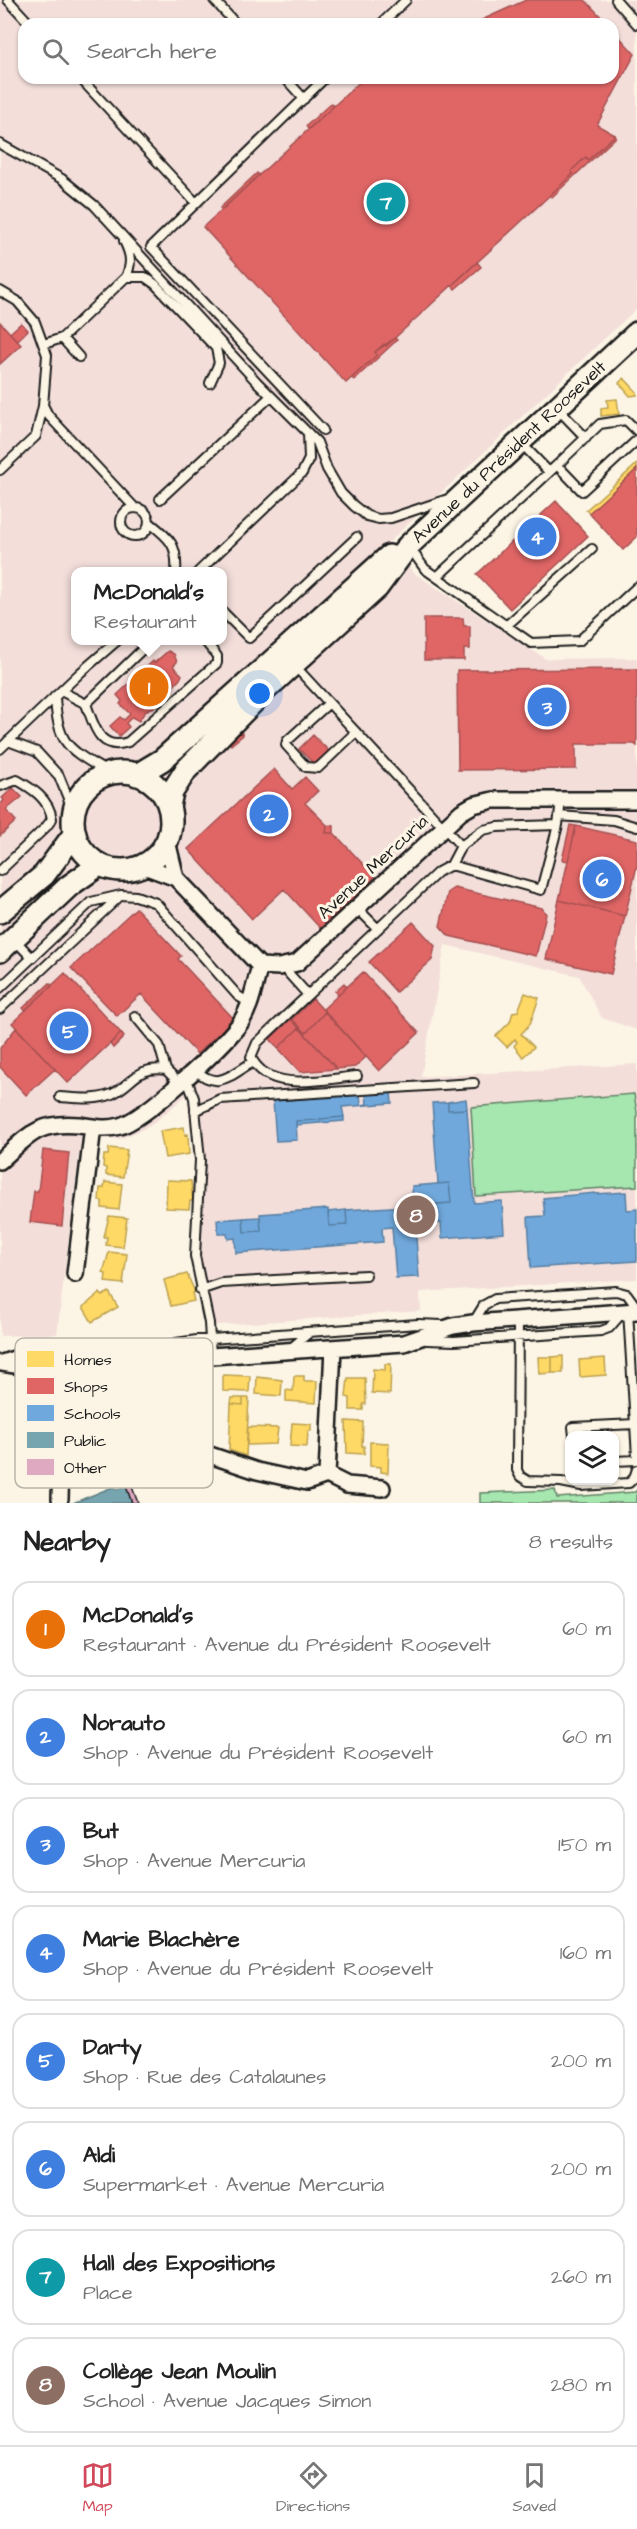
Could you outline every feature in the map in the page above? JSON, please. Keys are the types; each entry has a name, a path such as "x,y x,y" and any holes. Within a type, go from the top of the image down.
{"main road":[{"name":"Avenue du Président Roosevelt","path":"169,807 172,792 186,770 293,664 377,588 408,546 637,333"},
{"name":"Avenue du Président Roosevelt","path":"137,775 162,760 388,557 408,546"},
{"path":"0,912 44,875 75,823 78,800 86,788 97,779 124,772 146,778 160,790 169,807 171,820 167,841 156,857 144,866 129,870 114,870 99,865 83,851 75,823"},
{"path":"7,945 69,886 99,865"}],"street":[{"name":"Avenue Mercuria","path":"260,966 297,963 461,812 473,805 493,800 637,800"},
{"path":"167,841 176,878"},
{"path":"0,1161 29,1135 46,1126 67,1124 109,1129 142,1115 238,1026 250,1003 260,966 176,878 144,866"},
{"path":"75,1275 93,1127"},
{"path":"213,1356 404,1343 453,1326 473,1323 631,1310"},
{"path":"327,1475 333,1348"},
{"path":"213,1455 257,1471 307,1482 327,1475 347,1485 381,1488"},
{"path":"60,1499 61,1488"}],"lane":[{"path":"8,0 24,18"},
{"path":"214,0 230,18"},
{"path":"387,18 406,0"},
{"path":"616,0 637,24"},
{"path":"86,84 196,203"},
{"path":"290,84 304,99"},
{"path":"319,84 152,247 323,430"},
{"path":"0,144 62,179 94,205 271,396 317,442 327,469 341,492 354,507 367,516 379,519 391,518 464,494"},
{"path":"44,344 63,338 126,277 130,266 130,253 118,231"},
{"path":"126,277 145,277 155,284 216,348 219,363 210,383"},
{"path":"0,291 17,301 36,322 47,355 44,406 36,436 0,470"},
{"path":"63,338 79,357"},
{"path":"160,499 271,396"},
{"path":"44,406 48,415 135,508 145,512 149,522 169,538 176,551 176,567"},
{"path":"557,408 586,438"},
{"path":"437,577 600,424 626,420 637,431"},
{"path":"203,567 302,473 309,459 308,433"},
{"path":"557,465 582,491 637,440"},
{"path":"520,442 549,472"},
{"path":"135,508 125,512 122,517 120,522 125,532 129,536 140,536 145,532 149,522"},
{"path":"227,616 249,638 357,537"},
{"path":"408,546 425,569 531,643 579,641 637,587"},
{"path":"506,626 592,549"},
{"path":"0,749 112,645"},
{"path":"86,704 147,645"},
{"path":"86,704 97,734 110,744 118,745 128,742 217,663 216,656 208,645"},
{"path":"293,664 461,846"},
{"path":"58,694 86,704"},
{"path":"58,694 56,720 65,741 81,756 110,774"},
{"path":"329,703 287,741 286,745 306,766 318,768 356,732"},
{"path":"8,741 37,752 59,776 75,823"},
{"path":"0,871 52,819 45,802 33,789 17,780 1,783"},
{"path":"451,865 541,890 558,825 561,800"},
{"path":"559,816 614,820 637,827"},
{"path":"357,1076 302,1081 283,1079 265,1075 251,1057 257,1043 438,872 451,865 461,846 483,830 497,827 558,825"},
{"path":"0,1008 121,895"},
{"path":"0,988 91,902 121,895 136,896 156,903 238,996 250,1003"},
{"path":"357,908 378,929"},
{"path":"7,945 32,958"},
{"path":"282,966 308,995"},
{"path":"135,1016 159,1045 166,1070"},
{"path":"60,1097 99,1098 113,1094 136,1075 154,1068 206,1080 222,1080 253,1062"},
{"path":"186,1076 194,1098 200,1160 195,1256 210,1338"},
{"path":"195,1111 220,1099 474,1083"},
{"path":"201,1290 221,1283 366,1275"},
{"path":"473,1323 484,1305 495,1299 616,1291 627,1294 631,1310 637,1458 619,1460"},
{"path":"419,1339 454,1341 601,1330 609,1328 631,1310"},
{"path":"518,1319 517,1470 520,1476 528,1481 565,1482"},
{"path":"213,1339 418,1324 453,1326"},
{"path":"288,1351 310,1332"},
{"path":"573,1431 635,1420"},
{"path":"619,1483 629,1483 634,1478 637,1469"}],"shaded area":[{"path":"637,0 637,308 388,543 414,573 546,659 637,658 637,1030 602,1018 579,976 445,945 421,1077 637,1064 637,1279 420,1292 421,1311 206,1326 193,1270 191,1242 197,1188 187,1095 150,1126 120,1139 81,1138 57,1334 0,1336 0,1"}],"green space":[{"path":"634,1094 637,1112 637,1186 476,1196 471,1107"},
{"path":"555,1490 557,1498 637,1490 637,1503 480,1503 480,1493"}],"building: Homes":[{"path":"624,378 637,392 637,395 630,396 619,383"},
{"path":"617,399 619,414 601,416 601,408 608,407 607,400"},
{"path":"637,464 637,469 589,513 586,510"},
{"path":"525,993 539,998 530,1024 521,1034 534,1047 523,1057 514,1046 517,1042 515,1039 507,1047 496,1036 510,1022 513,1012 518,1011"},
{"path":"184,1127 185,1135 188,1134 189,1154 165,1158 160,1131"},
{"path":"109,1148 127,1150 123,1177 106,1175 106,1168 103,1167 104,1155 108,1155"},
{"path":"167,1180 191,1181 193,1201 190,1201 189,1209 166,1208"},
{"path":"105,1182 122,1184 119,1210 102,1208 102,1201 99,1201 100,1188 104,1188"},
{"path":"109,1216 127,1218 123,1247 106,1245 107,1237 104,1237"},
{"path":"109,1252 127,1254 123,1284 105,1282 106,1274 103,1273"},
{"path":"187,1274 195,1292 192,1293 194,1301 171,1306 164,1280"},
{"path":"109,1292 118,1307 92,1322 83,1307 100,1293 102,1296"},
{"path":"563,1356 563,1373 552,1373 552,1357"},
{"path":"538,1357 552,1357 552,1373 539,1374"},
{"path":"605,1358 606,1375 580,1377 579,1360"},
{"path":"385,1364 391,1364 390,1394 372,1393 373,1369 385,1370"},
{"path":"223,1375 250,1376 249,1392 223,1391"},
{"path":"294,1376 304,1376 304,1381 317,1381 316,1403 286,1401 286,1390 293,1391"},
{"path":"257,1377 282,1380 281,1396 256,1394"},
{"path":"348,1378 365,1378 366,1404 363,1404 363,1410 350,1410 350,1398 346,1397"},
{"path":"232,1398 243,1398 243,1405 231,1404"},
{"path":"243,1398 249,1398 246,1456 229,1450 231,1404 243,1405"},
{"path":"346,1421 363,1422 364,1454 347,1453"},
{"path":"292,1423 311,1424 307,1447 290,1446"},
{"path":"248,1427 278,1428 276,1444 247,1445"},
{"path":"370,1442 389,1443 388,1473 381,1472 381,1467 370,1466"}],"building: Shops":[{"path":"526,0 585,0 602,18 486,18"},
{"path":"619,37 635,54 619,84"},
{"path":"358,84 619,84 597,125 615,135 588,160 586,157 571,171 573,174 386,346 384,344 375,352 377,355 346,383 203,227"},
{"path":"331,103 334,106 308,129 306,126"},
{"path":"615,135 616,137 552,197 550,195 573,174 571,171 586,157 588,160"},
{"path":"257,173 259,175 222,210 220,208"},
{"path":"477,262 481,267 455,289 452,285"},
{"path":"0,322 21,345 0,364"},
{"path":"21,323 28,330 17,341 10,333"},
{"path":"395,338 397,340 354,380 352,378 377,355 375,352"},
{"path":"637,469 637,537 623,550 589,513"},
{"path":"556,501 588,536 510,609 477,574"},
{"path":"424,618 463,618 464,626 470,626 470,649 464,649 464,660 424,660"},
{"path":"168,651 174,654 177,662 173,666 182,675 180,679 153,708 144,713 139,721 132,717 126,723 129,727 119,736 110,726 120,717 124,720 130,714 120,704 122,701 117,695 153,661 154,663"},
{"path":"637,669 637,746 634,744 576,744 576,769 458,770 457,670"},
{"path":"241,732 243,735 231,745 229,742"},
{"path":"313,735 329,751 315,765 299,749"},
{"path":"274,769 292,789 305,777 318,791 305,803 327,825 326,833 334,833 375,877 320,928 284,889 252,919 188,849"},
{"path":"13,788 22,797 6,810 16,821 0,836 0,805 4,800 2,798"},
{"path":"327,825 334,826 334,833 326,833"},
{"path":"570,825 576,826 568,861 562,860"},
{"path":"576,826 637,840 637,866 625,916 559,900"},
{"path":"454,888 542,908 546,914 536,956 449,936 440,926 448,892"},
{"path":"559,900 625,916 611,974 546,959"},
{"path":"136,908 181,956 178,959 234,1019 197,1054 141,994 117,1016 71,968"},
{"path":"413,922 435,946 432,960 396,992 369,962"},
{"path":"363,972 419,1033 379,1071 323,1009"},
{"path":"65,973 121,1033 68,1083 12,1023"},
{"path":"50,983 52,986 25,1010 23,1008"},
{"path":"344,983 347,987 339,995 335,991"},
{"path":"313,999 325,1012 306,1033 292,1019"},
{"path":"325,1012 366,1057 355,1067 337,1069 299,1028 306,1033"},
{"path":"291,1019 299,1028 278,1048 270,1039"},
{"path":"16,1028 55,1069 26,1095 0,1067 0,1048"},
{"path":"299,1028 337,1069 300,1072 278,1048"},
{"path":"121,1033 124,1037 113,1048 110,1044"},
{"path":"43,1150 69,1153 62,1226 30,1222 34,1191 38,1191"}],"building: Schools":[{"path":"391,1092 392,1103 342,1107 344,1117 296,1121 297,1140 276,1141 273,1101 360,1094 361,1105 367,1104 366,1094"},
{"path":"466,1099 467,1109 448,1110 448,1102"},
{"path":"448,1102 448,1110 467,1109 474,1203 502,1201 504,1233 442,1238 441,1223 415,1225 419,1277 396,1278 392,1227 382,1228 383,1242 236,1253 235,1238 228,1239 227,1234 218,1234 217,1220 243,1218 244,1232 261,1231 260,1214 328,1209 329,1226 347,1225 346,1210 451,1203 449,1183 438,1184 432,1103"},
{"path":"344,1117 344,1121 296,1125 296,1121"},
{"path":"449,1183 451,1203 413,1206 412,1186"},
{"path":"626,1192 627,1210 637,1209 637,1261 531,1268 528,1217 545,1216 543,1198"},
{"path":"346,1210 347,1225 329,1226 328,1212"},
{"path":"260,1217 261,1231 244,1232 243,1218"}],"building: Public":[{"path":"110,1488 116,1490 127,1488 132,1503 73,1503"}],"building: Other":[{"path":"127,1488 132,1488 138,1503 132,1503"}],"place":[{"name":"Hall des Expositions","path":"386,202"},
{"name":"Marie Blachère","path":"537,537"},
{"name":"McDonald's","path":"149,687"},
{"name":"But","path":"547,707"},
{"name":"Norauto","path":"269,814"},
{"name":"Aldi","path":"602,879"},
{"name":"Darty","path":"69,1031"},
{"name":"Collège Jean Moulin","path":"416,1215"}]}
